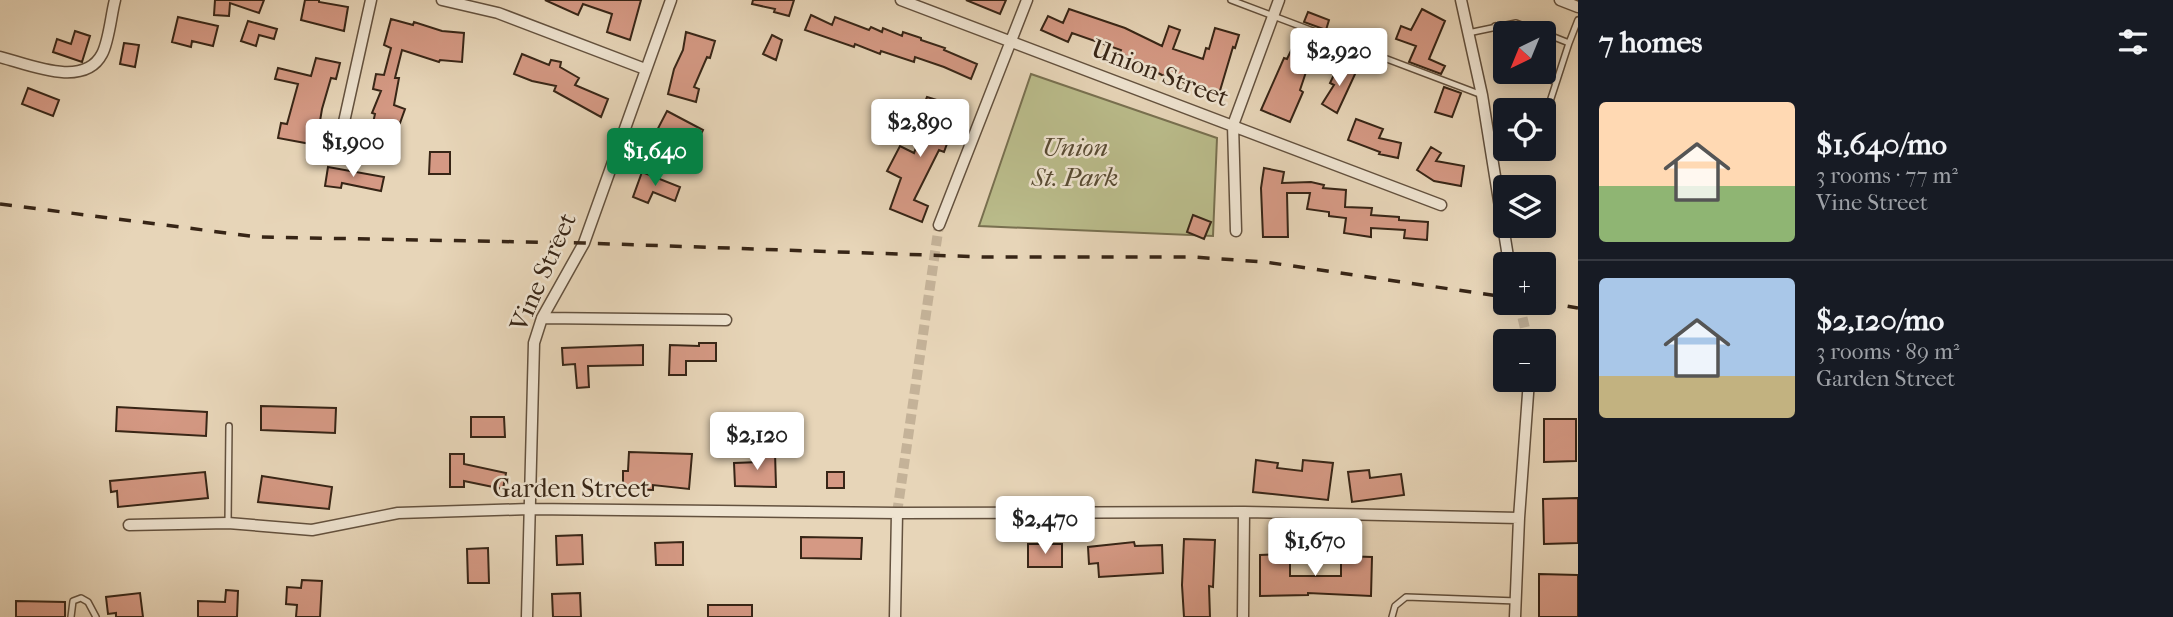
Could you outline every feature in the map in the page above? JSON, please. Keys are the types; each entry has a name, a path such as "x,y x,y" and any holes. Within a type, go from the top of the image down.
{"street":[{"path":"0,57 67,74 90,68 103,54 115,0"},
{"path":"340,140 371,0"},
{"path":"442,0 498,13 645,69"},
{"name":"Vine Street","path":"527,617 534,343 542,318 584,243 671,0"},
{"name":"Union Street","path":"901,0 1441,205"},
{"path":"939,225 1027,0"},
{"path":"1236,231 1233,125 1279,0"},
{"path":"1461,0 1482,95 1507,252"},
{"path":"1560,0 1578,8"},
{"path":"542,318 726,320"},
{"path":"1515,617 1528,392"},
{"name":"Garden Street","path":"129,525 228,523 312,530 398,513 529,509 897,513 1244,512 1519,518"},
{"path":"1243,617 1244,512"},
{"path":"895,617 897,513"}],"lane":[{"path":"1231,0 1482,95"},
{"path":"1556,82 1569,43 1576,33 1578,20"},
{"path":"1468,33 1493,27"},
{"path":"1556,38 1569,43"},
{"path":"228,523 229,426"},
{"path":"1392,617 1395,606 1406,597 1517,601"},
{"path":"71,617 74,601 81,598 88,603 96,617"}],"green space":[{"name":"Union St. Park","path":"1031,74 1217,138 1213,236 979,226"}],"building":[{"path":"215,0 264,0 259,13 230,3 229,16 214,15"},
{"path":"305,0 319,0 348,7 344,31 301,20"},
{"path":"545,0 641,0 630,40 607,32 612,14 583,4 578,15"},
{"path":"753,0 794,0 789,16 774,12 775,9 752,4"},
{"path":"966,0 1006,0 1000,14"},
{"path":"1069,9 1125,28 1162,46 1169,26 1180,30 1173,49 1203,59 1215,28 1239,35 1219,94 1162,75 1120,53 1121,50 1072,33 1068,42 1041,30 1048,16 1063,23"},
{"path":"1422,9 1445,21 1429,59 1445,66 1441,74 1409,62 1416,46 1396,39 1401,26 1411,30"},
{"path":"1308,12 1329,20 1326,30 1304,22"},
{"path":"811,15 832,25 835,17 869,30 871,27 882,32 883,28 902,36 903,32 977,64 971,79 915,57 914,62 881,51 880,54 855,44 854,47 805,30"},
{"path":"178,17 218,26 213,46 192,41 191,47 172,42"},
{"path":"391,19 413,25 414,22 442,31 464,33 462,62 439,62 402,50 395,78 399,78 394,105 405,109 400,123 397,122 392,146 369,141 375,114 372,113 381,91 373,89 376,74 384,75 391,48 384,45"},
{"path":"248,21 277,29 274,39 259,35 256,46 241,41"},
{"path":"75,31 90,36 82,62 53,52 57,39 71,44"},
{"path":"686,32 715,41 710,58 707,57 694,87 699,89 696,102 668,94 674,69 683,50"},
{"path":"1300,32 1322,40 1321,43 1327,45 1319,63 1310,60 1300,90 1303,92 1290,122 1261,110 1284,58 1287,59"},
{"path":"772,35 782,40 776,60 763,54"},
{"path":"124,43 139,45 135,67 120,64"},
{"path":"522,54 549,65 551,60 561,62 560,67 579,78 575,85 608,99 601,117 554,91 556,86 514,74"},
{"path":"316,58 340,63 336,79 331,78 316,145 278,138 281,123 287,124 298,84 275,79 278,68 311,76"},
{"path":"1339,64 1356,72 1337,113 1322,104 1334,85 1330,83"},
{"path":"1444,87 1461,93 1452,117 1435,112"},
{"path":"28,88 59,100 53,116 22,104"},
{"path":"927,97 959,107 954,119 949,117 941,138 948,141 944,152 939,150 914,200 928,206 922,222 890,209 901,178 887,171 900,146 914,153 929,112 922,109"},
{"path":"667,111 703,130 696,145 671,132 669,164 645,163 646,140 652,140"},
{"path":"1356,119 1383,129 1379,138 1401,143 1398,158 1379,154 1380,152 1348,140"},
{"path":"1431,147 1441,153 1436,161 1464,166 1461,186 1434,181 1417,170"},
{"path":"430,152 450,152 450,174 429,174"},
{"path":"328,167 384,177 381,191 342,183 341,188 325,186"},
{"path":"1264,168 1284,172 1282,183 1311,182 1324,185 1323,188 1346,190 1345,207 1372,208 1371,215 1428,222 1427,240 1404,238 1405,230 1371,228 1371,237 1344,233 1346,218 1307,209 1310,193 1287,193 1288,237 1263,237 1261,188"},
{"path":"642,172 680,187 675,201 653,192 648,203 633,197"},
{"path":"1193,215 1211,222 1204,239 1187,232"},
{"path":"699,343 716,343 716,361 686,361 686,375 669,375 670,345 699,346"},
{"path":"643,345 643,365 588,366 589,387 577,388 575,364 563,365 562,348"},
{"path":"261,406 336,408 335,433 261,430"},
{"path":"117,407 207,412 206,436 116,431"},
{"path":"471,417 504,417 505,437 471,437"},
{"path":"1544,419 1576,419 1576,461 1544,462"},
{"path":"629,452 692,454 689,489 653,485 653,490 623,489 623,471 628,471"},
{"path":"775,452 776,487 735,486 734,463 759,462 759,453"},
{"path":"450,454 464,454 464,464 506,473 503,489 464,481 464,487 450,487"},
{"path":"1256,460 1278,463 1277,468 1302,471 1303,460 1333,463 1328,500 1253,492"},
{"path":"1369,470 1370,478 1401,474 1404,495 1352,502 1348,472"},
{"path":"205,472 208,498 118,507 117,491 111,492 110,481"},
{"path":"827,472 844,472 844,488 827,488"},
{"path":"262,476 332,487 329,509 258,502"},
{"path":"1578,498 1578,543 1544,544 1543,499"},
{"path":"582,535 583,564 557,565 556,536"},
{"path":"801,537 862,538 861,559 801,558"},
{"path":"1184,539 1215,540 1213,587 1209,586 1210,617 1184,617"},
{"path":"683,542 683,565 656,565 655,543"},
{"path":"1134,542 1135,546 1162,545 1163,573 1099,577 1098,563 1089,564 1088,547"},
{"path":"1028,544 1062,544 1062,567 1028,567"},
{"path":"488,548 489,583 468,583 467,549"},
{"path":"1290,554 1290,576 1341,576 1341,556 1372,557 1371,596 1308,593 1260,596 1260,555"},
{"path":"1539,574 1578,575 1578,617 1539,617"},
{"path":"302,580 322,581 320,617 296,617 297,605 286,604 287,587 301,588"},
{"path":"226,590 238,591 237,617 198,617 198,601 225,602"},
{"path":"140,593 143,617 116,617 116,613 108,614 106,597"},
{"path":"580,593 581,617 553,617 552,594"},
{"path":"16,601 65,602 65,617 16,617"},
{"path":"708,605 752,605 752,617 708,617"}],"tunnel":[{"path":"897,513 939,225"},
{"path":"1522,315 1525,329"}],"railway":[{"path":"0,204 258,237 584,243 983,257 1193,257 1265,262 1493,295"},
{"path":"1556,304 1578,308"}]}
